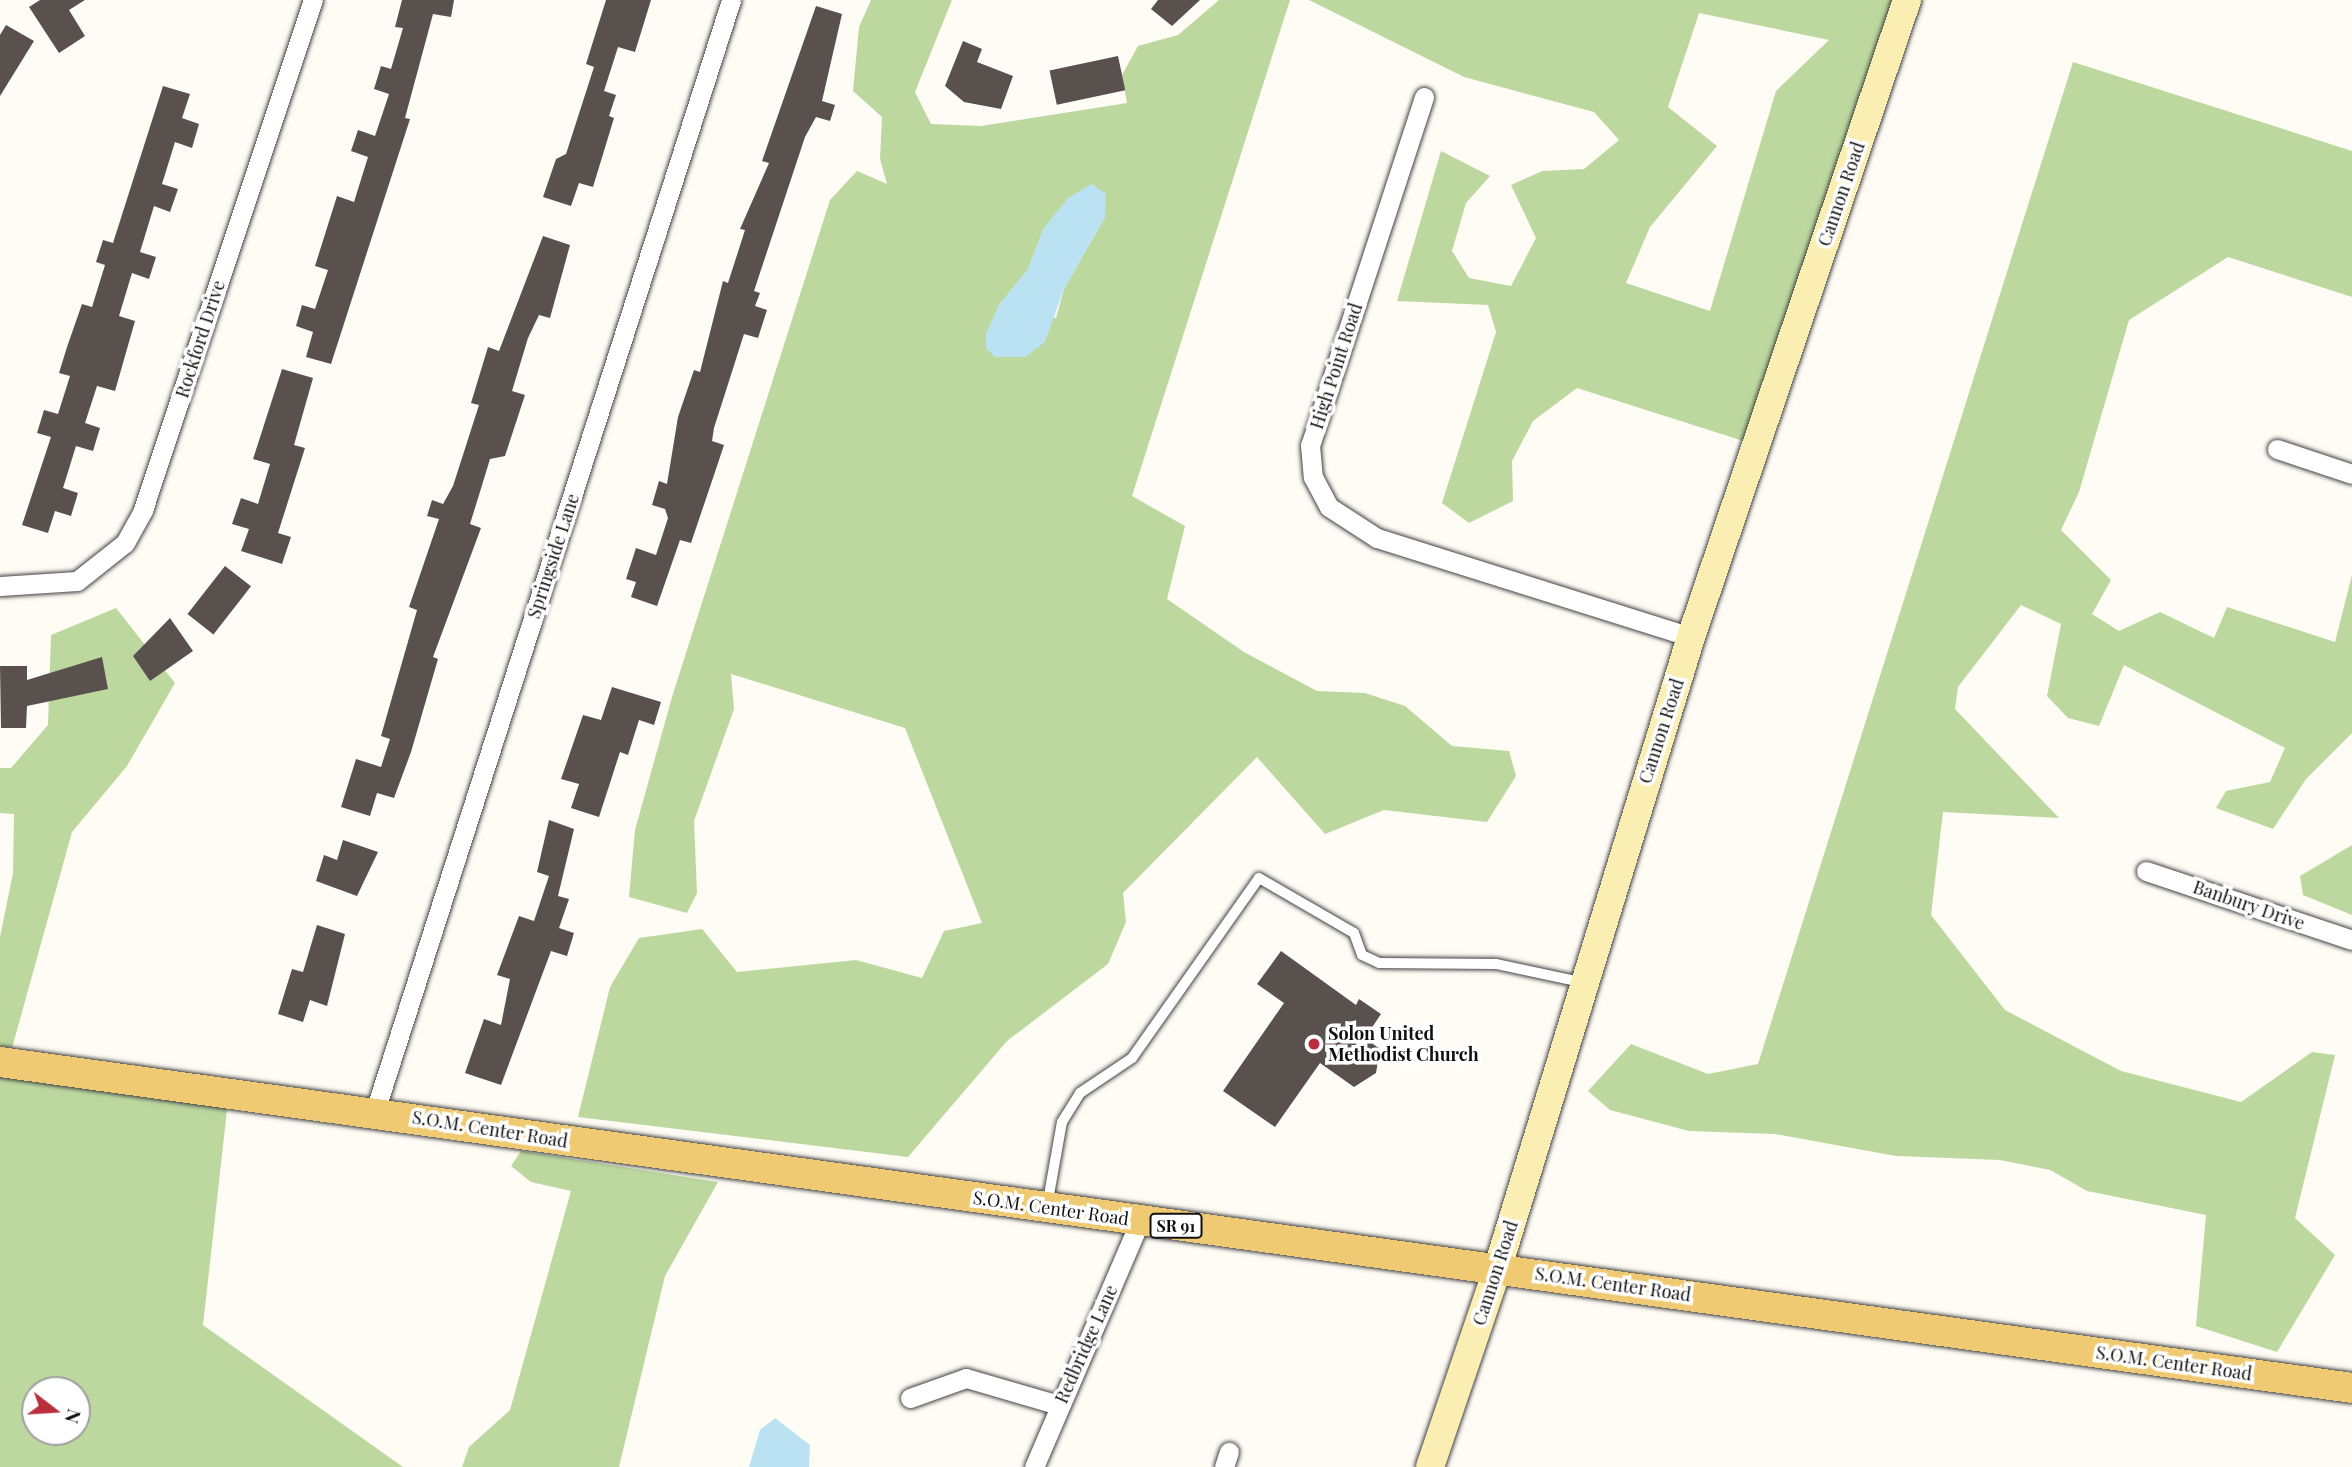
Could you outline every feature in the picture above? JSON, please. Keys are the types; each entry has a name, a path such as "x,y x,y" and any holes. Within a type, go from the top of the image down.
{"main road":[{"name":"Cannon Road","path":"1430,1467 1499,1267 1581,982 1691,638 1907,0"},
{"name":"S.O.M. Center Road","path":"0,1062 375,1111 1047,1208 1499,1267 2352,1388"}],"street":[{"name":"Rockford Drive","path":"0,586 77,581 125,543 143,510 313,0"},
{"name":"Springside Lane","path":"375,1111 731,0"},
{"name":"High Point Road","path":"1424,97 1310,445 1313,477 1329,507 1377,538 1691,638"},
{"path":"2277,449 2352,474"},
{"name":"Banbury Drive","path":"2146,871 2352,940"},
{"name":"Redbridge Lane","path":"1034,1467 1140,1221"},
{"path":"910,1398 965,1378 1059,1405"}],"lane":[{"path":"1047,1208 1062,1122 1080,1093 1132,1058 1259,878 1354,933 1362,955 1379,963 1496,964 1581,982"}],"green space":[{"path":"871,0 952,0 915,92 931,124 981,126 1127,103 1122,75 1138,46 1178,35 1219,0 1290,0 1132,496 1185,526 1167,599 1244,652 1317,691 1365,693 1405,706 1452,746 1509,751 1516,776 1487,822 1384,810 1325,834 1257,757 1123,893 1126,922 1108,964 1007,1041 908,1157 578,1117 610,987 639,938 702,929 737,972 856,960 922,978 944,931 982,923 905,728 731,674 734,709 694,821 697,893 687,913 629,897 635,830 672,697 830,200 857,171 887,184 880,159 882,117 853,91 859,27","holes":["1105,217 1064,289 1056,318 999,305 1027,271 1044,228"]},
{"path":"1309,0 1894,0 1756,445 1577,388 1533,421 1512,461 1513,501 1469,523 1442,503 1496,332 1488,305 1397,301 1441,151 1490,176 1466,203 1452,251 1469,278 1511,286 1536,238 1511,185 1542,171 1584,169 1619,140 1594,112 1464,77","holes":["1699,13 1829,40 1776,91 1710,311 1626,283 1650,227 1717,146 1668,107"]},
{"path":"2073,62 2352,151 2352,297 2228,257 2129,320 2079,492 2061,530 2111,580 2092,614 2119,631 2160,612 2214,638 2227,607 2335,642 2352,575 2352,733 2306,779 2273,829 2216,808 2226,791 2270,782 2285,748 2124,665 2099,726 2068,718 2047,696 2061,624 2021,605 1958,687 1955,709 2059,818 1943,812 1931,915 2005,1010 2121,1071 2241,1102 2312,1052 2335,1055 2295,1218 2335,1255 2277,1352 2196,1326 2206,1215 2087,1191 2050,1170 2000,1160 1896,1156 1775,1134 1689,1131 1610,1110 1588,1091 1631,1044 1708,1074 1758,1064"},
{"path":"116,608 175,683 127,766 72,832 12,1048 0,1046 0,937 13,873 14,814 0,813 0,768 11,768 48,725 51,635"},
{"path":"2352,845 2352,915 2303,895 2300,876"},
{"path":"0,1062 229,1092 203,1325 403,1467 0,1467"},
{"path":"521,1151 718,1182 665,1276 619,1467 462,1467 469,1447 510,1410 571,1191 531,1182 511,1166"}],"water":[{"path":"1092,184 1106,194 1105,217 1064,289 1045,342 1025,357 995,357 986,348 986,333 999,305 1027,270 1044,228 1068,198"},
{"path":"775,1418 810,1445 809,1467 749,1467 760,1430"}],"building":[{"path":"40,0 85,0 69,10 85,36 59,53 29,7"},
{"path":"402,0 454,0 451,17 433,14 405,118 410,119 331,364 306,357 313,332 296,326 302,305 315,309 328,270 315,266 337,196 354,202 368,157 351,151 358,130 375,136 389,94 374,89 381,66 391,69 403,28 395,27"},
{"path":"606,0 651,0 635,52 618,47 604,91 616,95 609,116 614,118 593,187 579,183 571,206 543,197 556,159 566,154 594,67 586,64"},
{"path":"1158,0 1200,0 1172,26 1151,9"},
{"path":"816,6 842,14 822,101 835,105 830,121 816,117 805,137 754,291 760,293 755,306 767,310 758,338 744,334 714,428 712,441 724,445 691,543 680,540 657,606 631,597 636,582 626,579 636,548 656,555 668,518 665,509 652,505 659,481 667,484 678,417 694,370 700,372 723,281 728,283 745,230 740,229 769,163 762,161"},
{"path":"6,25 34,41 0,96 0,35"},
{"path":"963,41 982,49 977,62 1013,76 1001,109 964,102 945,86"},
{"path":"1118,56 1125,90 1057,105 1050,71"},
{"path":"163,86 190,94 182,118 199,124 192,148 175,142 162,184 178,189 170,212 154,206 140,252 156,257 149,279 132,273 119,316 135,321 115,391 97,386 85,423 100,428 93,451 76,446 63,488 78,493 71,516 55,511 48,533 22,525 51,437 37,433 44,410 58,414 70,376 59,373 67,347 82,304 92,307 105,265 96,262 103,240 113,243"},
{"path":"543,236 570,245 550,318 539,315 528,338 512,391 525,395 505,456 490,459 470,524 481,528 433,657 438,659 411,752 394,798 377,793 370,816 341,807 356,759 381,767 390,739 381,736 417,610 409,607 439,519 427,516 432,500 443,504 453,486 479,405 471,403 488,347 499,351"},
{"path":"282,369 313,378 294,445 305,448 278,533 291,537 282,564 241,551 249,529 232,524 241,498 258,504 270,464 253,459"},
{"path":"225,566 251,586 213,634 187,614"},
{"path":"170,618 193,651 150,681 133,656"},
{"path":"102,657 108,689 27,706 26,728 1,728 0,666 27,666 27,680"},
{"path":"612,687 661,702 654,725 639,720 628,755 620,752 599,817 571,808 579,784 561,779 583,715 601,720"},
{"path":"549,820 574,829 558,896 569,899 559,928 574,933 567,956 551,951 501,1085 465,1073 484,1019 501,1025 510,979 497,975 519,916 534,921 549,876 537,872"},
{"path":"343,840 378,852 357,896 316,881 324,855 337,860"},
{"path":"317,925 345,934 327,1006 310,1000 303,1022 278,1014 292,969 303,972"},
{"name":"Solon United Methodist Church","path":"1281,951 1356,1005 1359,999 1381,1014 1365,1038 1380,1049 1376,1073 1354,1087 1320,1063 1275,1127 1223,1091 1284,1003 1257,984"}],"place":[{"name":"Solon United Methodist Church","path":"1314,1044"}]}
